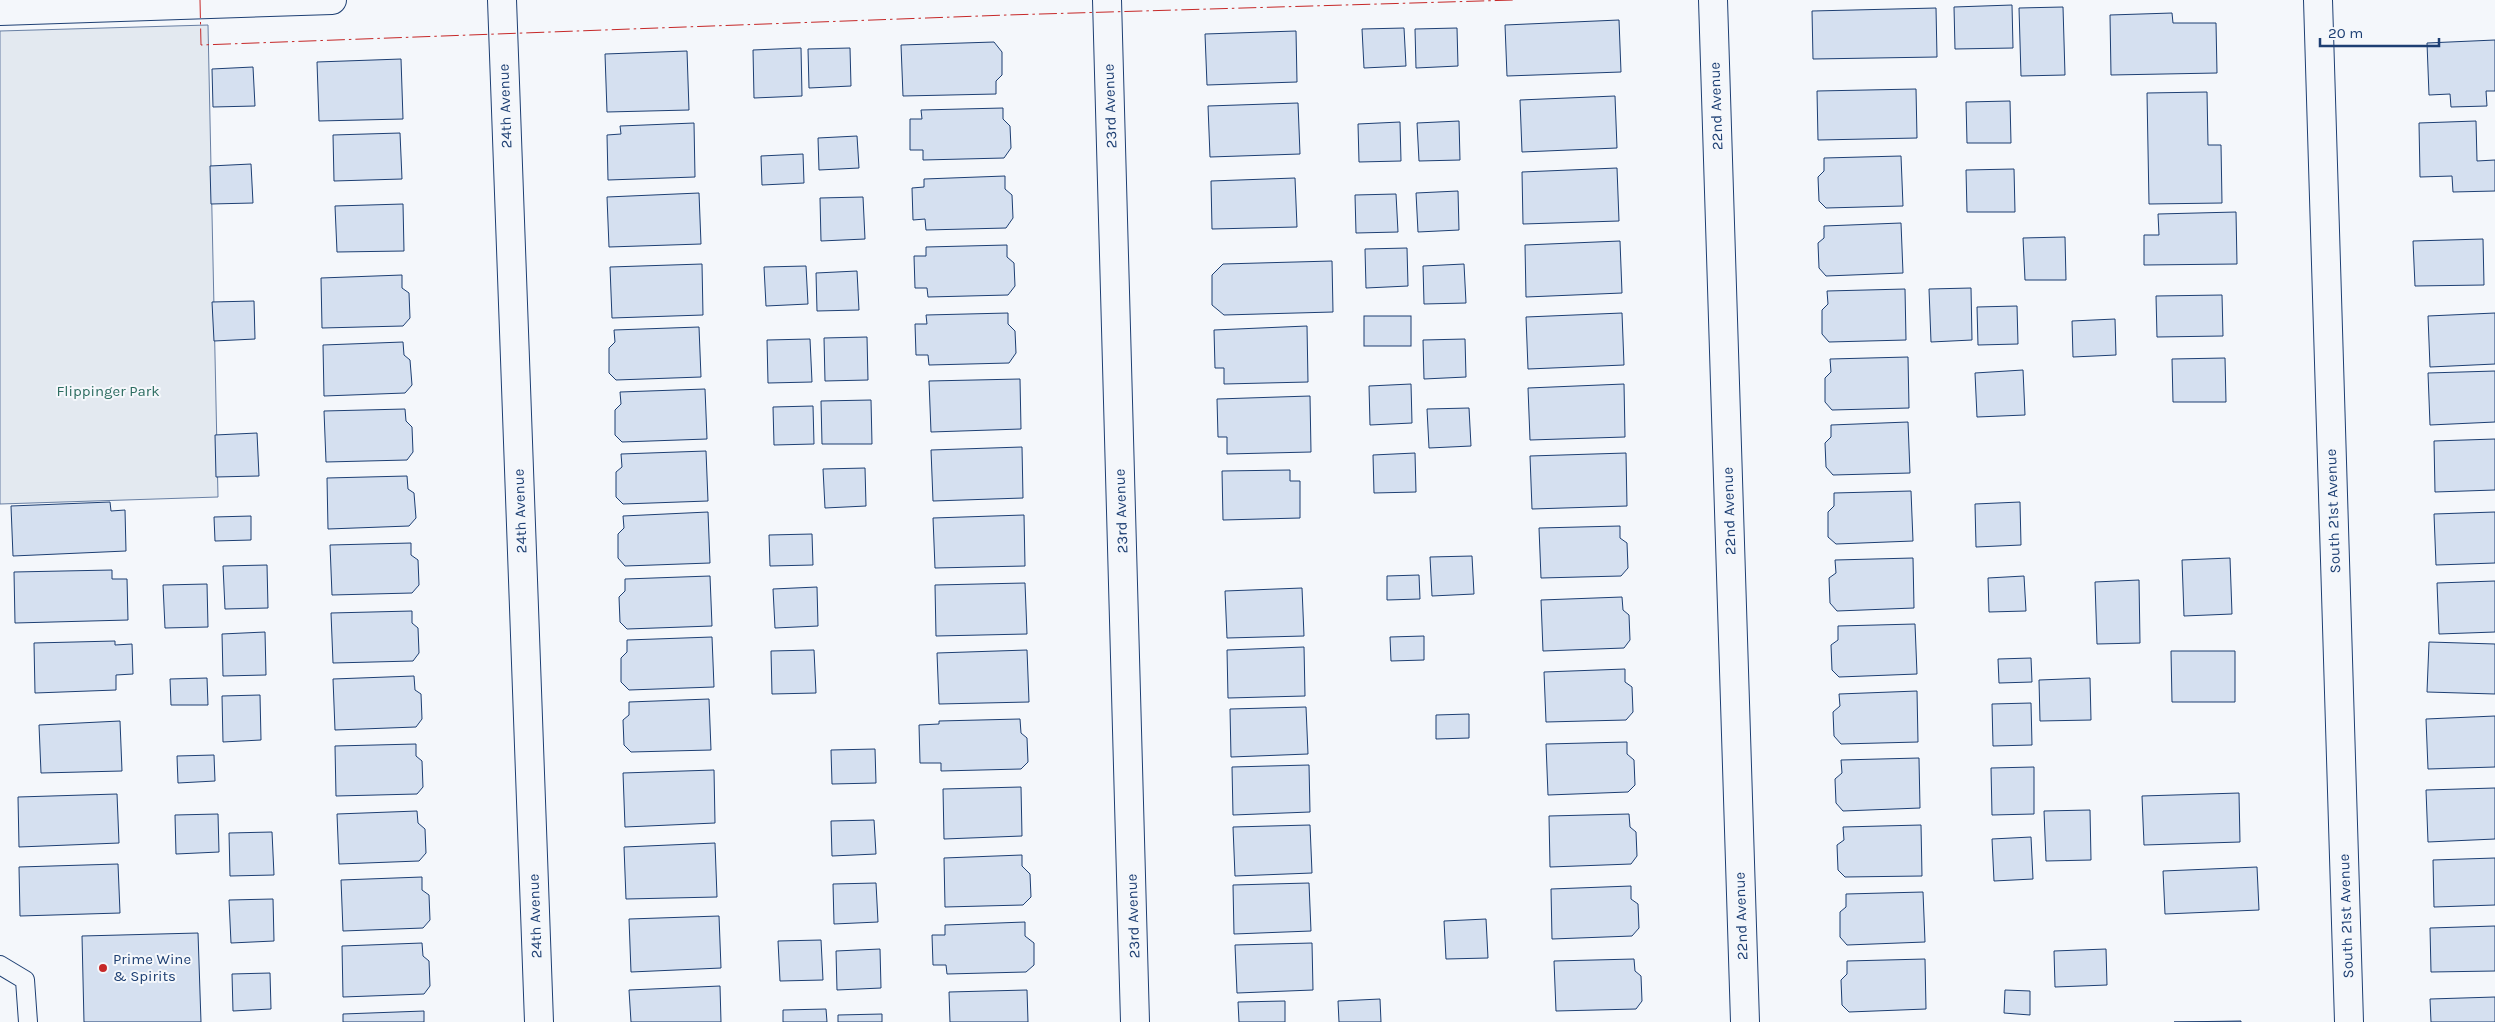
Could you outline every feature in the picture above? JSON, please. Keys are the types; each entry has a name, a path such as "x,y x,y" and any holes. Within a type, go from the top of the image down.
{"street":[{"path":"0,11 148,3 332,0"},
{"name":"24th Avenue","path":"502,0 539,1022"},
{"name":"23rd Avenue","path":"1108,0 1136,1022"},
{"name":"22nd Avenue","path":"1712,0 1745,1022"},
{"name":"South 21st Avenue","path":"2318,0 2349,1022"}],"lane":[{"path":"0,965 25,980 28,1022"}],"green space":[{"name":"Flippinger Park","path":"208,25 218,497 0,504 0,31"}],"building":[{"path":"2012,5 2013,48 1955,49 1954,7"},
{"path":"2063,7 2065,75 2021,76 2019,8"},
{"path":"1936,8 1937,57 1813,59 1812,11"},
{"path":"2172,13 2173,23 2216,23 2217,73 2111,75 2110,15"},
{"path":"1619,20 1621,72 1507,76 1505,25"},
{"path":"1404,28 1406,66 1364,68 1362,29"},
{"path":"1457,28 1458,66 1416,68 1415,29"},
{"path":"1296,31 1297,82 1207,85 1205,34"},
{"path":"2495,40 2495,91 2486,91 2487,106 2451,107 2450,94 2429,95 2427,43"},
{"path":"994,42 1002,52 1002,75 996,81 996,94 903,96 901,45"},
{"path":"801,48 802,96 754,98 753,50"},
{"path":"850,48 851,86 809,88 808,49"},
{"path":"687,51 689,110 607,112 605,54"},
{"path":"401,59 403,119 319,121 317,62"},
{"path":"253,67 255,106 213,107 212,69"},
{"path":"1916,89 1917,138 1818,140 1817,91"},
{"path":"2207,92 2208,145 2221,145 2222,203 2149,204 2147,93"},
{"path":"1615,96 1617,148 1522,152 1520,100"},
{"path":"2010,101 2011,143 1967,143 1966,102"},
{"path":"1298,103 1300,154 1210,157 1208,106"},
{"path":"1003,108 1003,119 1010,126 1011,148 1004,158 923,160 923,150 910,150 910,119 922,119 921,110"},
{"path":"1459,121 1460,160 1419,161 1417,123"},
{"path":"2476,121 2477,161 2495,160 2495,191 2453,192 2452,176 2420,177 2419,123"},
{"path":"1400,122 1401,161 1359,162 1358,124"},
{"path":"694,123 695,177 608,180 607,135 621,134 620,126"},
{"path":"400,133 402,179 334,181 333,135"},
{"path":"857,136 859,168 819,170 818,138"},
{"path":"803,154 804,183 762,185 761,156"},
{"path":"1901,156 1903,206 1826,208 1819,201 1818,177 1824,171 1824,158"},
{"path":"251,164 253,203 211,204 210,166"},
{"path":"1617,168 1619,221 1523,224 1522,172"},
{"path":"2014,169 2015,212 1967,212 1966,170"},
{"path":"1005,176 1005,189 1012,195 1013,218 1006,228 926,230 925,219 913,220 912,188 924,187 924,179"},
{"path":"1295,178 1297,227 1212,229 1211,181"},
{"path":"1458,191 1459,230 1418,232 1416,193"},
{"path":"699,193 701,244 609,247 607,197"},
{"path":"1396,194 1398,232 1356,233 1355,195"},
{"path":"863,197 865,239 821,241 820,198"},
{"path":"403,204 404,251 337,252 335,206"},
{"path":"2236,212 2237,264 2144,265 2144,235 2159,235 2158,214"},
{"path":"1901,223 1903,273 1826,276 1819,268 1818,243 1824,238 1824,226"},
{"path":"2065,237 2066,280 2025,280 2023,238"},
{"path":"2483,239 2484,285 2415,286 2413,241"},
{"path":"1620,241 1622,293 1526,297 1525,245"},
{"path":"1007,245 1007,257 1014,263 1015,286 1008,295 928,297 927,288 915,288 914,256 926,256 926,247"},
{"path":"1407,248 1408,286 1366,288 1365,249"},
{"path":"1332,261 1333,312 1224,315 1212,305 1212,275 1223,264"},
{"path":"702,264 703,315 612,318 610,267"},
{"path":"1464,264 1466,303 1424,304 1423,266"},
{"path":"806,266 808,304 766,306 764,267"},
{"path":"857,271 859,310 817,311 816,273"},
{"path":"402,275 402,288 409,293 410,318 403,326 322,328 321,278"},
{"path":"1971,288 1972,340 1931,342 1929,289"},
{"path":"1905,289 1906,340 1829,342 1822,334 1822,310 1828,304 1827,291"},
{"path":"2222,295 2223,336 2157,337 2156,296"},
{"path":"254,301 255,339 214,341 212,302"},
{"path":"2017,306 2018,344 1978,345 1977,307"},
{"path":"1008,313 1008,324 1015,331 1016,353 1009,363 929,365 928,355 916,355 915,324 927,324 926,315"},
{"path":"1622,313 1624,365 1528,369 1526,317"},
{"path":"2495,313 2495,364 2430,367 2428,316"},
{"path":"1364,316 1411,316 1411,346 1364,346"},
{"path":"2115,319 2116,355 2073,357 2072,321"},
{"path":"1307,326 1308,382 1224,384 1224,368 1215,368 1214,330"},
{"path":"699,327 701,377 616,380 609,373 609,348 615,342 614,330"},
{"path":"867,337 868,380 825,381 824,338"},
{"path":"810,339 812,382 768,383 767,340"},
{"path":"1465,339 1466,377 1424,379 1423,340"},
{"path":"403,342 404,355 410,360 412,385 405,393 324,396 323,345"},
{"path":"1908,357 1909,408 1832,410 1825,402 1825,378 1831,372 1830,359"},
{"path":"2225,358 2226,402 2173,402 2172,359"},
{"path":"2023,370 2025,415 1977,417 1975,373"},
{"path":"2495,371 2495,422 2430,425 2428,373"},
{"path":"1020,379 1021,429 931,432 929,381"},
{"path":"1411,384 1412,423 1370,425 1369,386"},
{"path":"1624,384 1625,437 1530,440 1528,388"},
{"path":"705,389 707,439 622,442 615,435 615,410 621,404 620,392"},
{"path":"1310,396 1311,452 1227,454 1227,437 1218,437 1217,399"},
{"path":"871,400 872,444 822,444 821,401"},
{"path":"813,406 814,444 774,445 773,407"},
{"path":"1469,408 1471,446 1429,448 1427,409"},
{"path":"405,409 406,421 412,427 413,452 407,460 326,462 324,411"},
{"path":"1908,422 1910,473 1833,475 1826,467 1825,443 1831,437 1831,425"},
{"path":"257,433 259,476 216,477 215,435"},
{"path":"2495,439 2495,490 2435,492 2434,441"},
{"path":"1022,447 1023,498 933,501 931,450"},
{"path":"706,451 708,501 623,504 616,497 616,472 622,467 621,454"},
{"path":"1415,453 1416,492 1374,493 1373,455"},
{"path":"1626,453 1627,506 1532,509 1530,456"},
{"path":"865,468 866,506 825,508 823,469"},
{"path":"1290,470 1290,481 1300,481 1300,518 1223,520 1222,471"},
{"path":"407,476 408,489 414,493 416,518 409,526 328,529 327,478"},
{"path":"1911,491 1913,541 1836,544 1828,537 1828,512 1834,506 1834,493"},
{"path":"110,502 111,511 125,510 126,551 13,556 11,506"},
{"path":"2020,502 2021,545 1976,547 1975,504"},
{"path":"708,512 710,563 625,566 618,558 618,534 624,528 623,516"},
{"path":"2495,512 2495,563 2436,565 2434,514"},
{"path":"1024,515 1025,566 935,568 933,518"},
{"path":"251,516 251,540 215,541 214,517"},
{"path":"1620,526 1620,538 1627,543 1628,568 1621,576 1541,578 1539,528"},
{"path":"812,534 813,565 770,566 769,535"},
{"path":"411,543 411,555 418,560 419,585 412,593 332,595 330,545"},
{"path":"1472,556 1474,594 1432,596 1430,557"},
{"path":"1913,558 1914,608 1837,611 1830,603 1829,578 1836,573 1835,560"},
{"path":"2230,558 2232,614 2184,616 2182,560"},
{"path":"267,565 268,608 225,609 223,566"},
{"path":"112,570 112,579 127,579 128,620 15,623 14,572"},
{"path":"1419,575 1420,599 1387,600 1387,576"},
{"path":"710,576 712,626 627,629 620,622 619,597 625,591 625,579"},
{"path":"2024,576 2026,611 1989,612 1988,578"},
{"path":"2139,580 2140,643 2097,644 2095,582"},
{"path":"2495,581 2495,632 2439,634 2437,583"},
{"path":"1025,583 1027,634 936,636 935,585"},
{"path":"207,584 208,627 165,628 163,585"},
{"path":"817,587 818,626 775,628 773,589"},
{"path":"1302,588 1304,636 1227,638 1225,591"},
{"path":"1622,597 1623,610 1629,615 1630,640 1624,648 1543,651 1541,600"},
{"path":"412,611 412,623 418,628 419,653 413,661 333,663 331,613"},
{"path":"1915,624 1917,674 1839,677 1832,670 1831,645 1838,640 1838,626"},
{"path":"265,632 266,675 223,676 222,634"},
{"path":"1424,636 1424,660 1391,661 1390,637"},
{"path":"712,637 714,687 629,690 621,682 621,658 627,652 627,640"},
{"path":"115,641 115,645 132,644 133,674 116,675 116,690 35,693 34,643"},
{"path":"2429,642 2495,644 2495,694 2427,692"},
{"path":"1304,647 1305,696 1228,698 1227,650"},
{"path":"814,650 816,693 772,694 771,651"},
{"path":"1027,650 1029,702 939,704 937,653"},
{"path":"2171,651 2235,651 2235,702 2172,702"},
{"path":"2031,658 2032,682 1999,683 1998,659"},
{"path":"1625,669 1625,682 1632,687 1633,712 1626,720 1546,722 1544,672"},
{"path":"414,676 415,690 421,694 422,719 416,727 335,730 333,679"},
{"path":"207,678 208,705 171,705 170,679"},
{"path":"2090,678 2091,720 2040,721 2039,680"},
{"path":"1917,691 1918,742 1841,744 1834,736 1833,712 1840,706 1839,694"},
{"path":"260,695 261,740 223,742 222,696"},
{"path":"709,699 711,750 631,752 624,745 623,720 629,715 629,702"},
{"path":"2031,703 2032,745 1993,746 1992,704"},
{"path":"1306,707 1308,754 1231,757 1230,709"},
{"path":"1469,714 1469,738 1436,739 1436,715"},
{"path":"2495,716 2495,767 2428,769 2426,719"},
{"path":"1020,719 1021,733 1027,738 1028,762 1021,769 941,771 941,763 920,763 919,725 939,724 939,721"},
{"path":"120,721 122,771 41,773 39,725"},
{"path":"1627,742 1627,754 1634,760 1635,785 1628,792 1548,795 1546,744"},
{"path":"416,744 416,756 422,761 423,787 417,794 336,796 335,746"},
{"path":"875,749 876,783 832,784 831,750"},
{"path":"214,755 215,781 178,783 177,756"},
{"path":"1919,758 1920,808 1843,811 1836,803 1835,779 1842,773 1841,760"},
{"path":"1309,765 1310,812 1233,815 1232,767"},
{"path":"2034,767 2034,814 1992,815 1991,768"},
{"path":"714,770 715,823 625,827 623,773"},
{"path":"1021,787 1022,836 944,839 943,789"},
{"path":"2495,788 2495,839 2428,842 2426,790"},
{"path":"2239,793 2240,842 2144,845 2142,796"},
{"path":"117,794 119,843 19,847 18,797"},
{"path":"2090,810 2091,860 2046,861 2044,811"},
{"path":"417,811 418,823 425,829 426,853 419,861 339,864 337,814"},
{"path":"218,814 219,852 176,854 175,815"},
{"path":"1629,814 1630,827 1636,832 1637,856 1631,864 1550,867 1549,816"},
{"path":"874,820 876,854 832,856 831,821"},
{"path":"1310,825 1312,873 1235,876 1233,827"},
{"path":"1921,825 1922,876 1845,877 1838,870 1837,845 1844,840 1843,827"},
{"path":"272,832 274,875 230,876 229,833"},
{"path":"2031,837 2033,879 1994,881 1992,839"},
{"path":"715,843 717,897 626,899 624,847"},
{"path":"1022,855 1022,866 1030,874 1031,897 1023,905 945,907 944,858"},
{"path":"2495,858 2495,905 2434,907 2433,860"},
{"path":"118,864 120,913 20,916 19,867"},
{"path":"2257,867 2259,910 2165,914 2163,871"},
{"path":"422,877 422,890 429,895 430,920 423,928 343,931 341,880"},
{"path":"876,883 878,922 834,924 833,884"},
{"path":"1309,883 1311,931 1234,934 1233,885"},
{"path":"1631,886 1631,899 1638,904 1639,928 1632,936 1552,939 1551,889"},
{"path":"1923,892 1925,942 1847,945 1840,937 1840,912 1846,907 1846,894"},
{"path":"273,899 274,941 231,943 229,900"},
{"path":"719,916 721,968 631,972 629,919"},
{"path":"1486,919 1488,958 1446,959 1444,921"},
{"path":"1025,922 1025,936 1034,943 1034,965 1026,972 947,974 946,965 933,965 932,935 945,935 945,925"},
{"path":"2495,926 2495,971 2431,972 2430,928"},
{"path":"198,933 201,1022 84,1022 82,936"},
{"path":"821,940 823,980 780,981 778,941"},
{"path":"422,943 423,956 429,961 430,986 424,994 343,997 342,946"},
{"path":"1312,943 1313,990 1237,993 1235,945"},
{"path":"880,949 881,988 837,990 836,951"},
{"path":"2106,949 2107,985 2055,987 2054,951"},
{"path":"1634,959 1635,971 1641,976 1642,1001 1636,1009 1556,1011 1554,961"},
{"path":"1925,959 1926,1009 1849,1012 1842,1005 1841,980 1847,974 1847,961"},
{"path":"270,973 271,1009 233,1011 232,974"},
{"path":"720,986 721,1022 631,1022 629,990"},
{"path":"1027,990 1028,1022 950,1022 949,992"},
{"path":"2005,990 2030,991 2030,1015 2004,1013"},
{"path":"2495,997 2495,1022 2431,1022 2430,999"},
{"path":"1380,999 1381,1022 1339,1022 1338,1001"},
{"path":"1285,1001 1285,1022 1239,1022 1238,1002"},
{"path":"826,1009 827,1022 783,1022 783,1010"},
{"path":"424,1011 424,1022 343,1022 343,1014"},
{"path":"882,1014 882,1022 838,1022 838,1015"},
{"path":"2241,1021 2241,1022 2174,1022"}],"power":[{"path":"200,0 201,45 1007,15 1514,0"}],"place":[{"name":"Prime Wine & Spirits","path":"103,968"}]}
